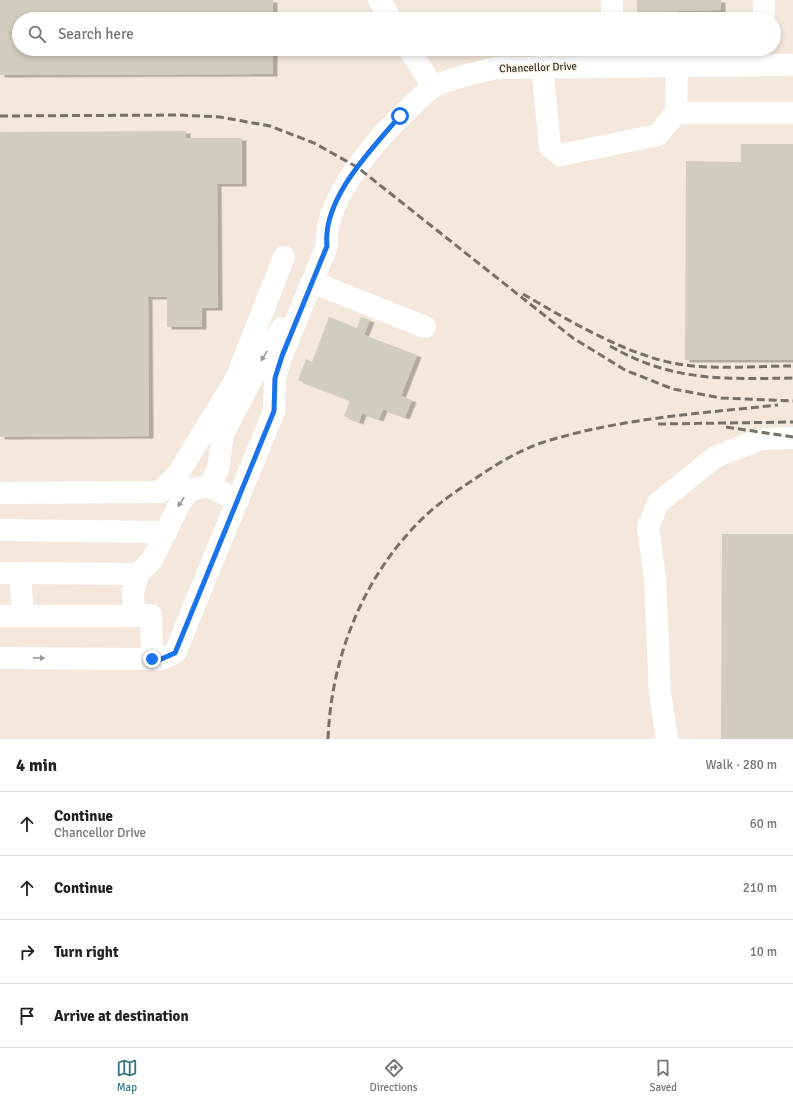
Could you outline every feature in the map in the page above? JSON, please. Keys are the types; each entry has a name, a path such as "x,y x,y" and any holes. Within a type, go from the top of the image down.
{"street":[{"path":"379,0 387,12"},
{"path":"612,0 612,12"},
{"path":"764,0 764,12"},
{"path":"414,56 433,86"},
{"name":"Chancellor Drive","path":"328,228 337,200 357,167 400,116 433,86 463,76 496,68 542,66 612,57 677,66 764,57 793,65"},
{"path":"542,66 550,147 560,155 658,135 676,113 677,66"},
{"path":"676,113 793,113"},
{"path":"0,658 159,660 175,653 274,411 275,378 282,356 327,246 328,228"},
{"path":"209,487 218,468 223,434 259,365 290,315 318,242 328,228"},
{"path":"0,494 160,492 178,474 236,379 284,258"},
{"path":"312,282 425,327"},
{"path":"666,739 660,693 655,578 648,527 658,503 715,457 760,439 793,438"},
{"path":"134,616 133,592 138,574 152,560 181,501 191,489 209,487 238,500"},
{"path":"0,530 166,532"},
{"path":"23,616 10,573 138,574"},
{"path":"0,616 151,615 152,659"}],"building":[{"path":"0,0 273,0 273,12 12,12 12,56 273,56 273,74 0,75"},
{"path":"637,0 721,0 721,10 637,12"},
{"path":"186,131 186,138 242,138 242,184 217,184 218,308 202,308 202,327 167,327 167,297 148,297 149,436 0,437 0,132"},
{"path":"741,144 793,144 793,360 685,360 686,161 741,162"},
{"path":"329,317 357,328 361,317 370,320 364,335 417,355 401,396 412,400 405,417 383,409 379,419 362,413 359,422 344,416 350,400 298,380 306,359 312,362"},
{"path":"722,534 793,534 793,739 721,739"}],"railway":[{"path":"0,116 179,115 220,117 270,126 314,143 357,167 573,338 625,370 673,389 721,398 793,401"},
{"path":"523,294 559,315 618,345 658,359 678,364 705,367 793,366"},
{"path":"610,346 633,358 655,366 699,376 721,378 793,378"},
{"path":"328,739 330,709 335,680 352,624 365,597 379,571 397,547 422,519 450,495 512,456 543,442 581,432 637,421 778,405"},
{"path":"658,424 793,422"},
{"path":"726,427 793,437"}],"route":[{"path":"152,659 159,660 175,653 274,411 275,378 282,356 327,246 326,236 337,200 357,167 400,116"}]}
